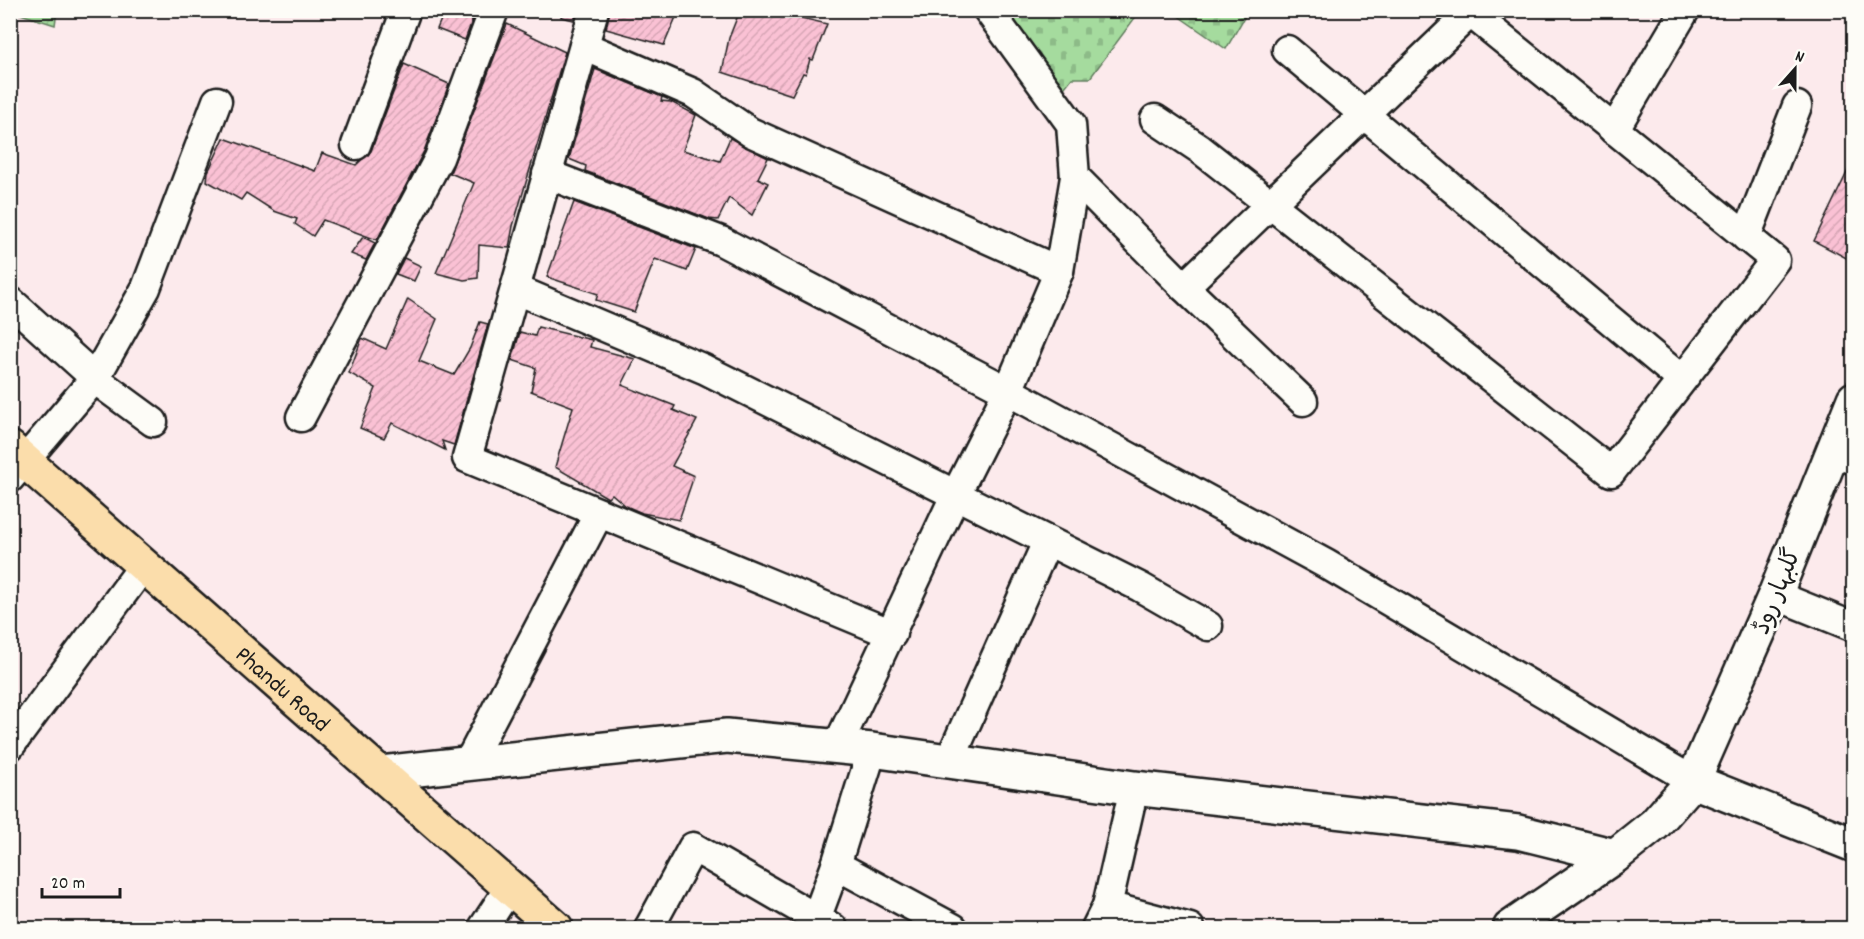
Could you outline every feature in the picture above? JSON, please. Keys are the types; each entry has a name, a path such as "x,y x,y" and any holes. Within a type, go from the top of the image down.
{"main road":[{"name":"Phandu Road","path":"16,463 144,565 556,928"}],"street":[{"path":"356,145 406,10"},
{"path":"301,417 439,158 494,10"},
{"path":"594,10 467,458 892,634"},
{"path":"837,747 955,496 1008,391 1059,271 1075,177 1071,124 988,10"},
{"path":"1614,130 1685,10"},
{"path":"1155,119 1200,149 1271,206 1611,472 1775,260 1470,11 1366,115 1271,206 1184,287"},
{"path":"584,46 693,93 750,132 1059,271"},
{"path":"1287,50 1681,379"},
{"path":"16,463 95,378 146,288 217,101"},
{"path":"1746,237 1797,106"},
{"path":"547,174 721,241 1008,391 1326,564 1694,781 1854,845"},
{"path":"1075,177 1184,287 1303,401"},
{"path":"515,289 704,369 1140,587 1208,626"},
{"path":"12,305 95,378 153,422"},
{"name":"گلبہار روڈ","path":"1510,928 1615,856 1655,824 1694,781 1775,595 1842,456 1854,399"},
{"path":"468,764 599,513"},
{"path":"949,762 1047,542"},
{"path":"10,746 144,565"},
{"path":"1775,595 1854,627"},
{"path":"381,773 727,736 872,750 1134,788 1518,832 1615,856"},
{"path":"649,928 693,847 824,924 836,865 872,750"},
{"path":"1134,788 1101,917 1190,928"},
{"path":"836,865 953,928"},
{"path":"483,928 510,888"}],"green space":[{"path":"11,11 57,11 55,25"},
{"path":"1009,11 1140,11 1090,78 1072,78 1054,101 998,25 1013,18"},
{"path":"1171,11 1248,11 1226,49"}],"building":[{"path":"445,10 476,10 465,40 437,29"},
{"path":"562,10 577,10 574,20 561,17"},
{"path":"610,10 679,10 664,45 606,29"},
{"path":"740,10 768,10 827,24 813,60 810,59 806,74 803,73 792,95 722,72 729,38"},
{"path":"507,24 565,52 513,226 509,248 479,245 478,278 464,280 436,273 474,183 450,173"},
{"path":"404,64 449,84 424,151 377,240 323,220 313,236 295,224 297,219 274,211 246,193 241,200 207,181 208,172 224,138 315,171 322,153 356,165 371,151"},
{"path":"595,69 662,97 661,101 671,102 696,115 683,150 720,161 730,138 768,158 758,178 768,183 752,215 729,198 718,220 709,219 585,171 586,166 569,159"},
{"path":"1854,158 1854,262 1814,241"},
{"path":"574,202 696,249 687,271 655,259 634,312 596,300 598,294 547,277"},
{"path":"363,237 375,243 366,260 351,254"},
{"path":"404,258 421,266 414,281 396,274"},
{"path":"408,299 437,319 419,361 454,375 470,348 480,322 488,324 454,445 442,441 445,450 392,423 384,438 360,428 376,388 349,373 362,338 386,349"},
{"path":"538,327 592,340 590,347 635,359 622,385 675,406 673,410 697,420 672,466 694,476 679,520 642,513 626,506 612,494 608,498 555,467 573,407 531,391 536,368 512,360 520,332 535,336"}]}
